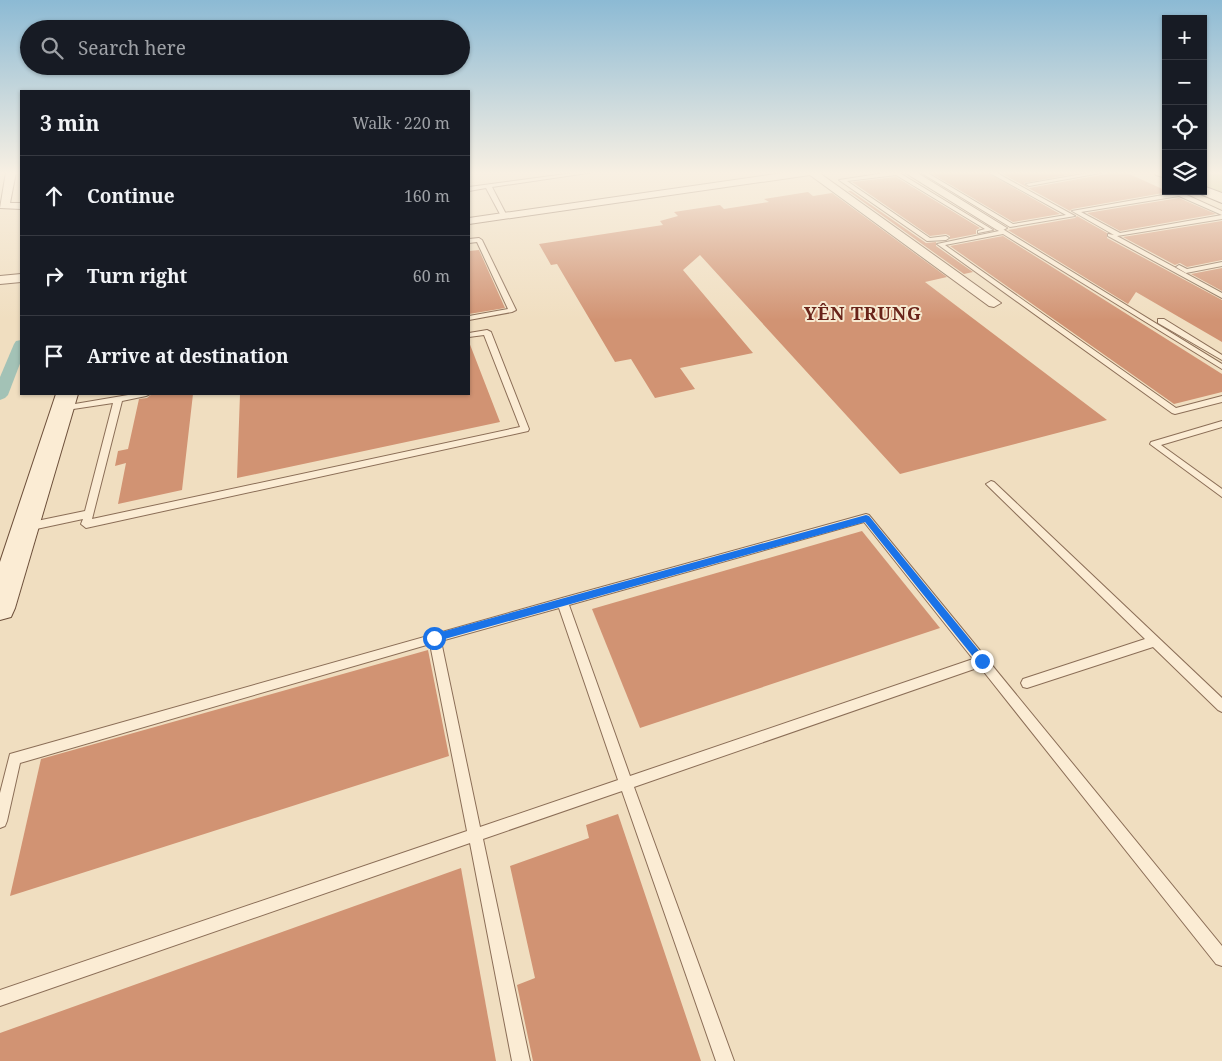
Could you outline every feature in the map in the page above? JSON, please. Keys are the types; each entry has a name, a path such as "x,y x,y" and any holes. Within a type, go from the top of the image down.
{"street":[{"path":"880,222 994,303"},
{"path":"990,222 1006,231"},
{"path":"0,280 20,278"},
{"path":"0,608 26,527 61,399"},
{"path":"0,552 61,399"}],"lane":[{"path":"902,222 928,240 990,230 976,222"},
{"path":"1005,222 1012,226 1039,222"},
{"path":"1071,222 1006,231 940,244 1175,411 1222,399"},
{"path":"1084,222 1222,296"},
{"path":"1092,222 1119,236 1190,222"},
{"path":"1222,222 1128,240 1186,271 1222,264"},
{"path":"1006,231 1222,358"},
{"path":"1006,231 1222,367"},
{"path":"470,241 480,240 512,310 470,318"},
{"path":"1222,269 1194,274 1222,289"},
{"path":"118,399 86,524 525,428 487,332 470,335"},
{"path":"61,399 118,399 140,395"},
{"path":"1222,424 1154,444 1222,494"},
{"path":"991,484 1222,706"},
{"path":"26,527 89,514"},
{"path":"0,820 16,758 434,638 866,518 1222,958"},
{"path":"562,602 725,1061"},
{"path":"434,638 521,1061"},
{"path":"1027,683 1154,641"},
{"path":"0,998 982,661"}],"building":[{"path":"660,222 871,222 947,277 925,282 1107,420 900,474 700,255 683,270 753,353 680,368 695,389 655,398 631,359 615,362 557,264 551,265 539,244 663,225"},
{"path":"891,222 895,222 926,243 936,242 936,246 973,272 964,274"},
{"path":"909,222 969,222 980,228 976,230 976,234 950,239 950,236 946,234 930,236"},
{"path":"1055,222 1087,222 1107,233 1107,238 1222,300 1222,342 1136,292 1128,304 1008,230"},
{"path":"1103,222 1174,222 1120,231"},
{"path":"1222,222 1222,260 1187,267 1180,263 1175,265 1123,237"},
{"path":"1003,236 1222,374 1222,392 1174,404 950,246"},
{"path":"479,250 505,308 470,314 470,251"},
{"path":"1222,268 1222,291 1191,274"},
{"path":"470,345 500,422 237,478 240,395 470,395"},
{"path":"151,395 193,395 182,490 118,504 126,463 115,466 118,451 128,449 139,399 147,398"},
{"path":"862,531 940,628 640,728 592,609"},
{"path":"428,650 449,756 10,896 41,759"},
{"path":"618,814 701,1061 533,1061 517,985 535,978 510,866 589,838 586,825"},
{"path":"461,868 496,1061 0,1061 0,1033"}],"waterway":[{"path":"0,395 20,346"}],"district":[{"name":"YÊN TRUNG","path":"863,313"}],"route":[{"path":"434,638 866,518 982,661"}]}
